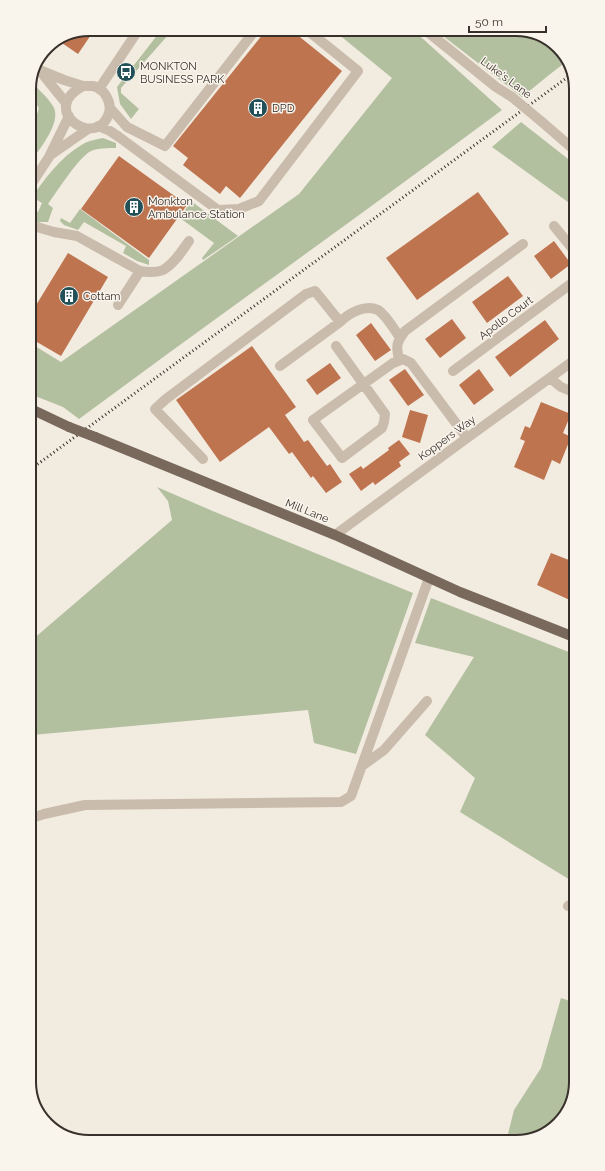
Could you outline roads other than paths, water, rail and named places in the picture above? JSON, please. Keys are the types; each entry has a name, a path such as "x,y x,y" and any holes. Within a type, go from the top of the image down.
{"main road":[{"name":"Mill Lane","path":"36,412 335,535 460,592 569,635"}],"street":[{"path":"99,89 134,36"},
{"path":"110,108 127,127 165,146 251,36"},
{"path":"98,126 119,137 218,210 239,209 259,201 358,72 314,36"},
{"name":"Luke's Lane","path":"433,36 496,87 512,97 569,145"},
{"path":"40,70 64,80 84,86 93,86 99,89 105,94 110,108 108,115 98,126 88,129 49,157"},
{"path":"39,71 66,103"},
{"path":"84,86 76,90 70,96 66,103 66,110 74,122 88,129"},
{"path":"36,177 49,157 69,116"},
{"path":"554,226 569,244"},
{"path":"36,227 77,236 140,271 151,272 162,270 172,262 189,242"},
{"path":"399,360 397,350 398,340 405,331 523,244"},
{"path":"118,305 140,271"},
{"name":"Apollo Court","path":"453,371 569,285"},
{"path":"203,460 155,409 166,398 306,294 315,290 340,322"},
{"path":"280,366 344,318 362,308 377,310 384,316 400,338"},
{"path":"336,346 364,384 385,414 382,428 342,458 313,420 364,384 393,363 403,359 411,363 467,438"},
{"name":"Koppers Way","path":"335,535 569,364"},
{"path":"550,378 561,387 569,390"},
{"path":"36,817 84,805 341,802 351,796 430,578"},
{"path":"362,766 384,750 427,701"}],"railway":[{"path":"36,465 567,77"}],"place":[{"name":"MONKTON BUSINESS PARK","path":"126,72"},
{"name":"DPD","path":"258,108"},
{"name":"Monkton Ambulance Station","path":"134,207"},
{"name":"Cottam","path":"69,296"}]}
